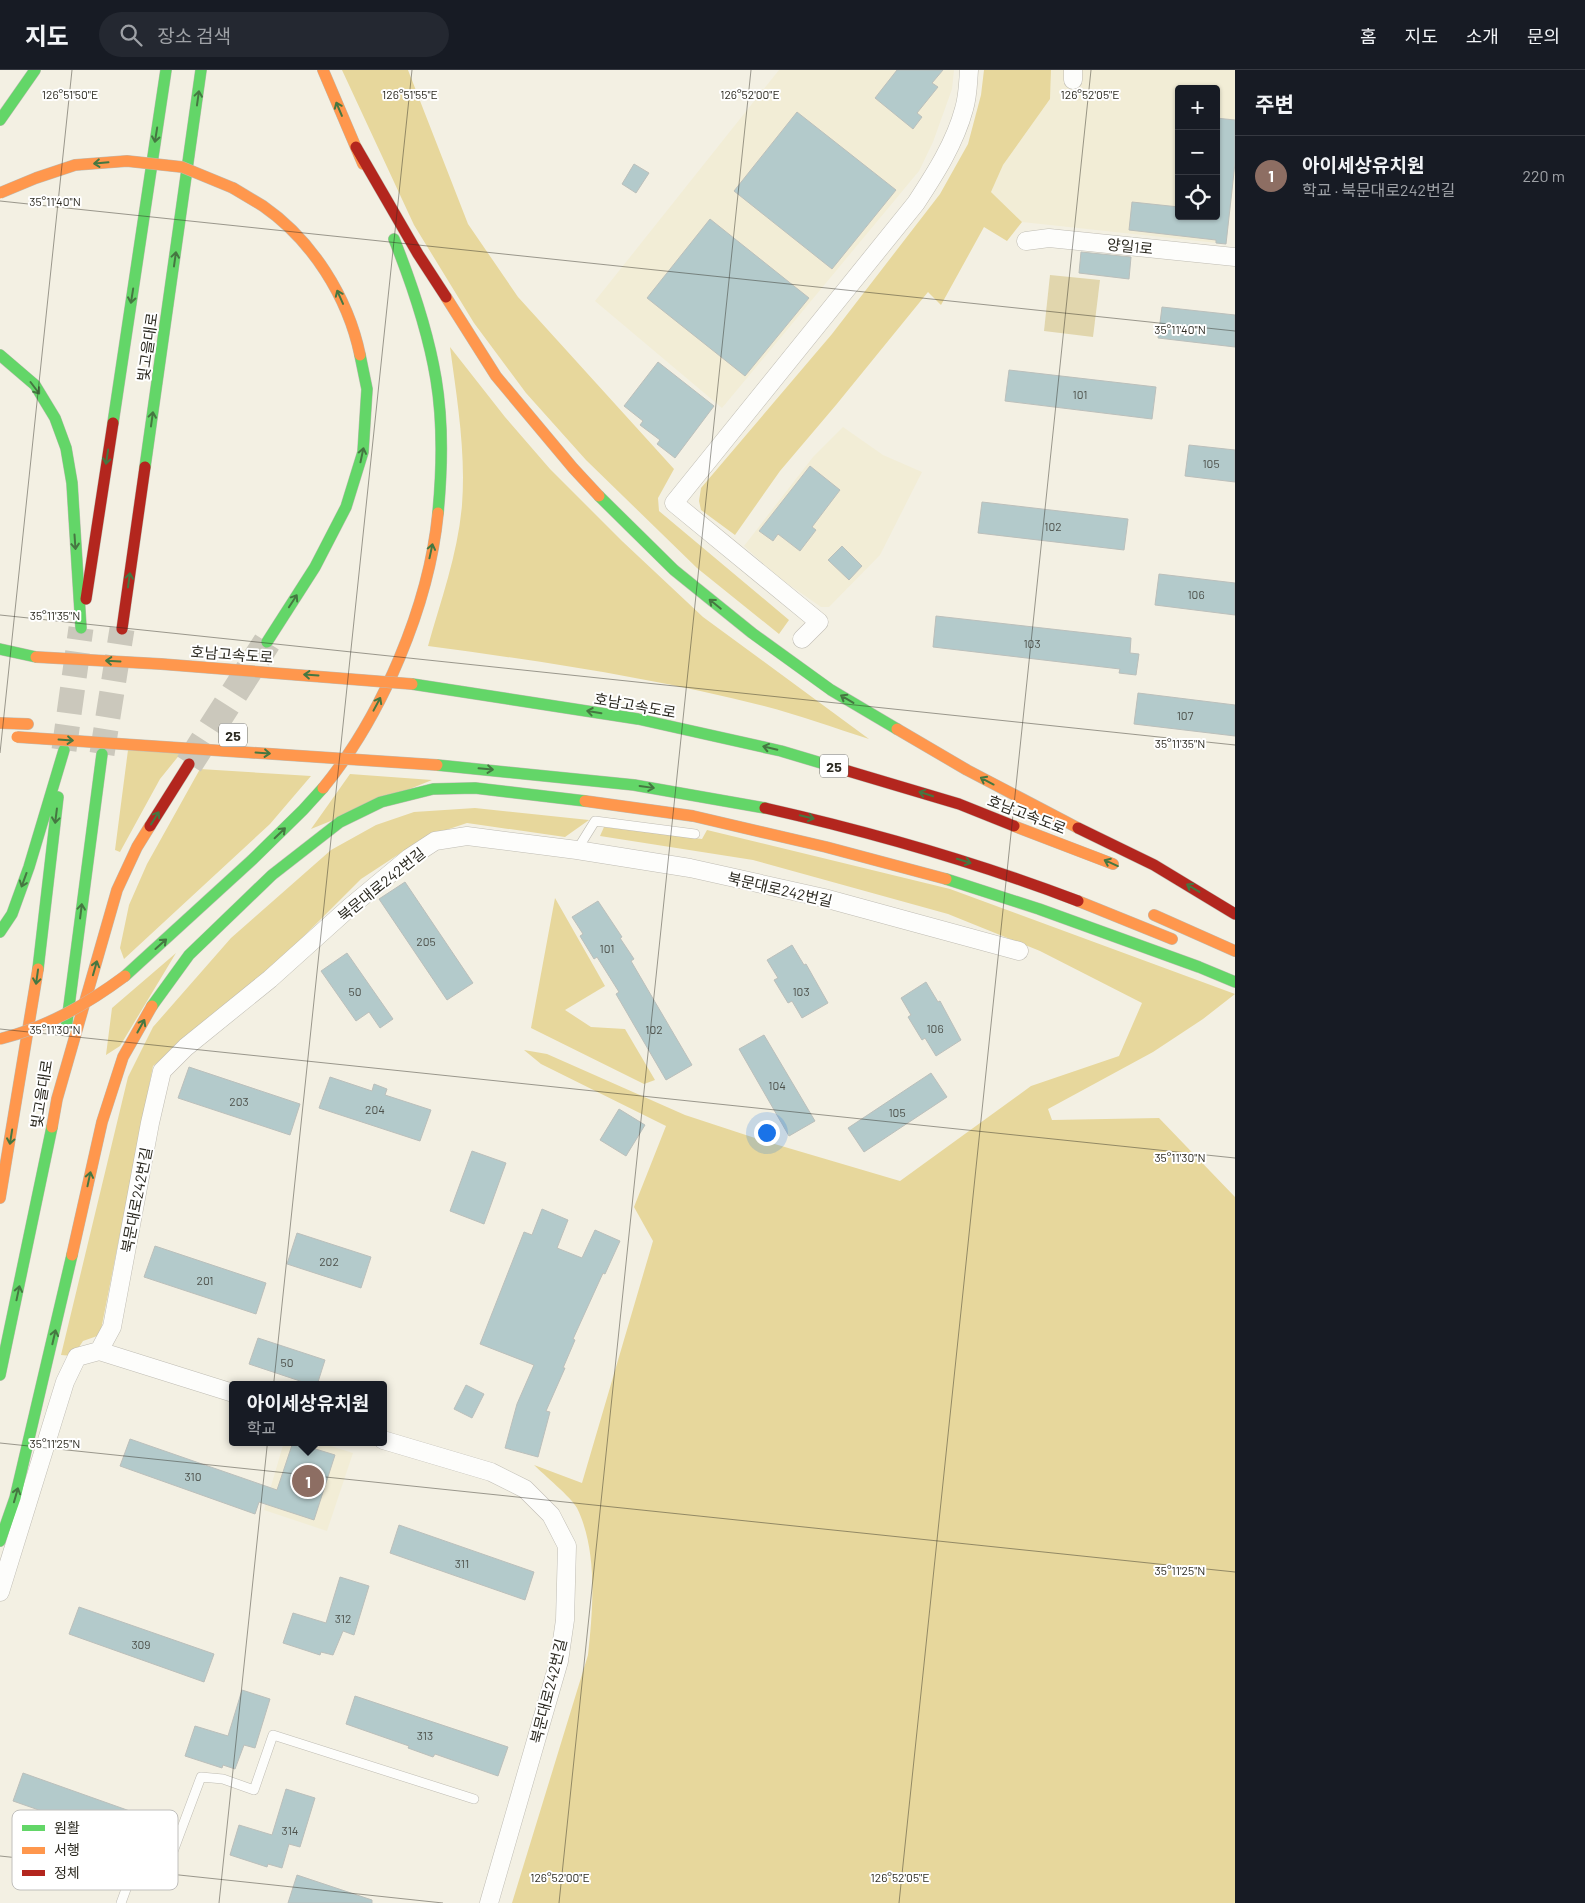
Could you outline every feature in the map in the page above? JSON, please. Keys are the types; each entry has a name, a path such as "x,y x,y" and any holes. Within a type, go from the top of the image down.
{"main road":[{"path":"0,120 35,70"},
{"name":"빛고을대로","path":"0,354 35,386 55,418 66,448 72,483 81,628 166,70"},
{"name":"빛고을대로","path":"122,629 202,70"},
{"path":"0,1039 18,1036 55,1021 102,994 125,976 217,893 292,821 319,792 340,765 378,704 409,633 424,586 434,541 440,498 441,449 436,380 424,328 405,265 323,70"},
{"path":"356,147 418,254 496,376 573,468 621,519 674,570 752,633 831,690 967,770 1052,815 1154,865 1235,914"},
{"path":"0,193 75,165 127,161 182,167 233,188 264,208 297,235 332,280 355,331 367,389 363,452 346,507 315,567 267,642"},
{"path":"0,649 36,657"},
{"name":"호남고속도로","path":"0,655 220,668 412,684 638,719 781,751 959,804 1091,854 1127,870"},
{"path":"0,723 33,724"},
{"path":"13,737 438,765 586,779 697,794 789,812 894,840 984,867 1129,921 1180,943"},
{"path":"340,741 370,743"},
{"name":"빛고을대로","path":"0,932 12,914 29,867 64,750 37,979 0,1198"},
{"name":"빛고을대로","path":"0,1375 57,1099 102,754"},
{"path":"57,1099 117,890 137,847 189,764"},
{"path":"0,1542 16,1498 102,1122 123,1057 153,1004 189,955 272,875 340,822 381,802 433,789 475,788 551,796 693,816 826,847 949,880 1199,967 1235,982"},
{"path":"1181,895 1235,919"},
{"path":"1139,908 1235,951"}],"street":[{"path":"802,639 819,622 674,503 916,203 950,145 964,110 969,70"},
{"name":"양일1로","path":"1026,241 1049,238 1235,254"},
{"name":"북문대로242번길","path":"99,1351 112,1327 150,1123 162,1071 186,1048 270,980 357,901 408,858 435,841 467,836 577,850 699,870 824,898 1019,950"},
{"path":"0,1592 64,1382 77,1357 99,1351 229,1392"},
{"name":"북문대로242번길","path":"387,1441 491,1472 525,1489 551,1515 567,1546 565,1620 559,1661 489,1903"}],"lane":[{"path":"577,850 595,821 695,834"},
{"path":"178,1838 201,1777 223,1779 254,1790 273,1735 474,1799"},
{"path":"121,1903 126,1890"}],"shaded area":[{"path":"342,70 408,70 468,224 518,297 674,469 658,498 659,511 789,620 779,634 697,568 586,460 526,393 474,323 414,225"},
{"path":"779,70 954,70 952,89 933,142 919,171 722,408 595,301"},
{"path":"984,70 1051,70 1050,99 1003,165 991,192 1022,222 1007,241 984,227 941,305 928,292 780,471 735,535 701,510 699,501 701,488 832,334 940,194 968,144 981,95"},
{"path":"1051,70 1235,70 1235,173 1227,238 1217,243 1022,222 991,192 1003,165 1050,99"},
{"path":"1050,275 1100,280 1093,337 1044,331"},
{"path":"450,347 505,417 550,469 622,541 703,617 869,739 803,717 681,687 555,664 428,646 453,559 462,505 462,445"},
{"path":"843,427 883,455 922,472 880,555 829,607 821,607 778,577 744,546 813,457"},
{"path":"128,750 181,753 160,779 120,852 115,850"},
{"path":"200,769 311,776 270,824 124,959 120,948 129,905 147,864"},
{"path":"350,774 432,780 311,829"},
{"path":"475,808 589,820 565,837 467,823 425,837 361,879 265,975 153,1066 100,1335 83,1341 73,1356 61,1355 128,1077 153,1027 231,938 331,850 376,825 414,812"},
{"path":"604,827 702,839 707,830 950,889 1235,994 1203,1019 1153,1052 1048,1109 1052,1120 1159,1118 1235,1197 1235,1903 512,1903 588,1655 592,1600 591,1561 584,1525 577,1508 564,1492 534,1465 582,1483 653,1241 634,1207 666,1126 541,1064 524,1050 547,1054 685,1115 758,1139 900,1181 1031,1086 1119,1056 1142,1003 1040,951 948,914 753,860 600,836"},
{"path":"555,898 605,986 565,1010 591,1027 625,1029 655,1080 644,1084 531,1028"},
{"path":"176,953 120,1046 106,1055 112,1008"},
{"path":"283,1446 331,1446 353,1453 327,1531 264,1510"}],"building":[{"path":"897,70 943,70 932,83 938,87 917,113 922,117 913,129 875,98"},
{"path":"797,112 896,190 832,269 734,191"},
{"path":"1220,118 1235,120 1235,163 1226,244 1216,243 1216,240 1129,230 1132,202 1175,207 1175,220 1220,220"},
{"path":"634,164 649,173 636,193 622,184"},
{"path":"710,219 809,298 745,376 647,298"},
{"path":"1081,252 1131,257 1129,279 1079,273"},
{"path":"1162,307 1235,315 1235,347 1158,338"},
{"path":"658,362 714,406 675,458 657,444 660,440 640,425 643,421 624,406"},
{"path":"1009,370 1156,387 1152,419 1005,401"},
{"path":"1189,445 1235,450 1235,482 1185,476"},
{"path":"810,466 840,490 812,527 816,530 800,551 778,534 773,541 759,531"},
{"path":"982,502 1128,519 1124,550 978,533"},
{"path":"842,546 862,566 849,580 828,560"},
{"path":"1159,574 1235,583 1235,615 1155,605"},
{"path":"936,616 1131,638 1130,653 1139,654 1136,675 1119,673 1120,669 933,647"},
{"path":"1138,693 1235,705 1235,736 1134,724"},
{"path":"405,882 473,983 447,1000 379,899"},
{"path":"598,901 622,937 620,938 634,959 631,961 692,1065 666,1080 616,994 619,992 597,957 594,959 580,936 583,934 572,917"},
{"path":"792,945 804,965 806,964 828,1003 802,1018 792,1001 788,1003 774,980 778,978 767,960"},
{"path":"347,953 393,1019 380,1028 369,1012 356,1021 321,971"},
{"path":"926,982 938,1002 940,1001 961,1040 936,1056 925,1038 922,1040 908,1017 911,1015 901,998"},
{"path":"764,1035 815,1121 789,1136 739,1049"},
{"path":"189,1067 300,1104 290,1135 178,1098"},
{"path":"931,1073 947,1097 864,1152 848,1128"},
{"path":"330,1077 372,1091 374,1084 387,1089 385,1095 431,1110 420,1141 319,1108"},
{"path":"619,1109 645,1125 626,1156 600,1140"},
{"path":"472,1151 506,1163 484,1224 450,1211"},
{"path":"542,1209 568,1220 557,1248 582,1258 595,1230 620,1241 573,1339 575,1340 563,1368 565,1368 546,1411 550,1412 538,1457 505,1448 517,1404 534,1365 480,1344 524,1232 532,1235"},
{"path":"297,1233 371,1257 361,1288 287,1264"},
{"path":"155,1246 266,1283 256,1314 144,1277"},
{"path":"258,1338 325,1360 318,1381 300,1381 249,1364"},
{"path":"466,1385 484,1394 472,1418 454,1409"},
{"path":"130,1439 277,1490 292,1446 306,1446 335,1455 314,1520 259,1502 255,1514 120,1466"},
{"path":"399,1525 534,1572 525,1600 390,1553"},
{"path":"340,1577 369,1586 354,1635 343,1631 333,1655 321,1652 320,1655 283,1643 293,1613 326,1623"},
{"path":"79,1607 214,1654 204,1682 69,1634"},
{"path":"242,1690 270,1699 255,1748 244,1745 235,1769 223,1765 222,1768 185,1756 195,1726 228,1736"},
{"path":"355,1696 508,1747 498,1776 435,1754 433,1757 408,1748 409,1746 346,1724"},
{"path":"23,1773 127,1810 39,1810 13,1801"},
{"path":"286,1789 315,1798 300,1847 289,1844 282,1868 268,1864 267,1867 230,1855 239,1825 272,1835"},
{"path":"297,1875 372,1900 372,1903 288,1903"}],"tunnel":[{"path":"64,750 81,628"},
{"path":"102,754 122,629"},
{"path":"189,764 267,642"}],"traffic: fast":[{"path":"0,120 35,70"},
{"path":"113,423 166,70"},
{"path":"145,467 201,70"},
{"path":"394,239 419,308 429,343 436,379 440,412 441,446 438,513"},
{"path":"0,355 35,385 55,418 66,448 72,483 81,628"},
{"path":"267,642 315,567 346,507 363,452 367,389 360,355"},
{"path":"599,496 674,570 752,633 831,690 897,729"},
{"path":"0,649 36,657"},
{"path":"412,684 638,719 781,751 848,771"},
{"path":"0,932 12,914 29,867 64,750"},
{"path":"66,1029 102,754"},
{"path":"437,765 634,785 765,808"},
{"path":"125,976 252,860 323,788"},
{"path":"152,1006 189,955 272,875 340,822 381,802 433,789 475,788 585,801"},
{"path":"38,969 58,797"},
{"path":"946,879 1039,909 1235,982"},
{"path":"0,1375 52,1127"},
{"path":"0,1541 15,1498 72,1255"}],"traffic: slow":[{"path":"323,70 363,164"},
{"path":"0,193 75,165 127,161 182,167 233,188"},
{"path":"233,188 263,206 281,220 312,253 337,291 347,312 360,355"},
{"path":"446,297 496,376 599,496"},
{"path":"323,788 365,728 399,658 425,585 438,513"},
{"path":"36,657 161,664 412,684"},
{"path":"0,723 28,724"},
{"path":"897,729 967,770 1078,828"},
{"path":"17,737 437,765"},
{"path":"585,801 693,816 826,847 946,879"},
{"path":"52,1127 57,1099 117,890 137,847 150,826"},
{"path":"1014,826 1113,864"},
{"path":"1078,901 1172,939"},
{"path":"1154,915 1235,951"},
{"path":"0,1198 38,969"},
{"path":"0,1039 34,1028 66,1014 125,976"},
{"path":"72,1255 102,1122 123,1057 152,1006"}],"traffic: jam":[{"path":"356,147 418,254 446,297"},
{"path":"86,599 113,423"},
{"path":"122,629 145,467"},
{"path":"150,826 189,764"},
{"path":"848,771 959,804 1014,826"},
{"path":"765,808 923,849 1001,873 1078,901"},
{"path":"1078,828 1154,865 1235,914"}],"place":[{"name":"아이세상유치원","path":"308,1481"}]}
